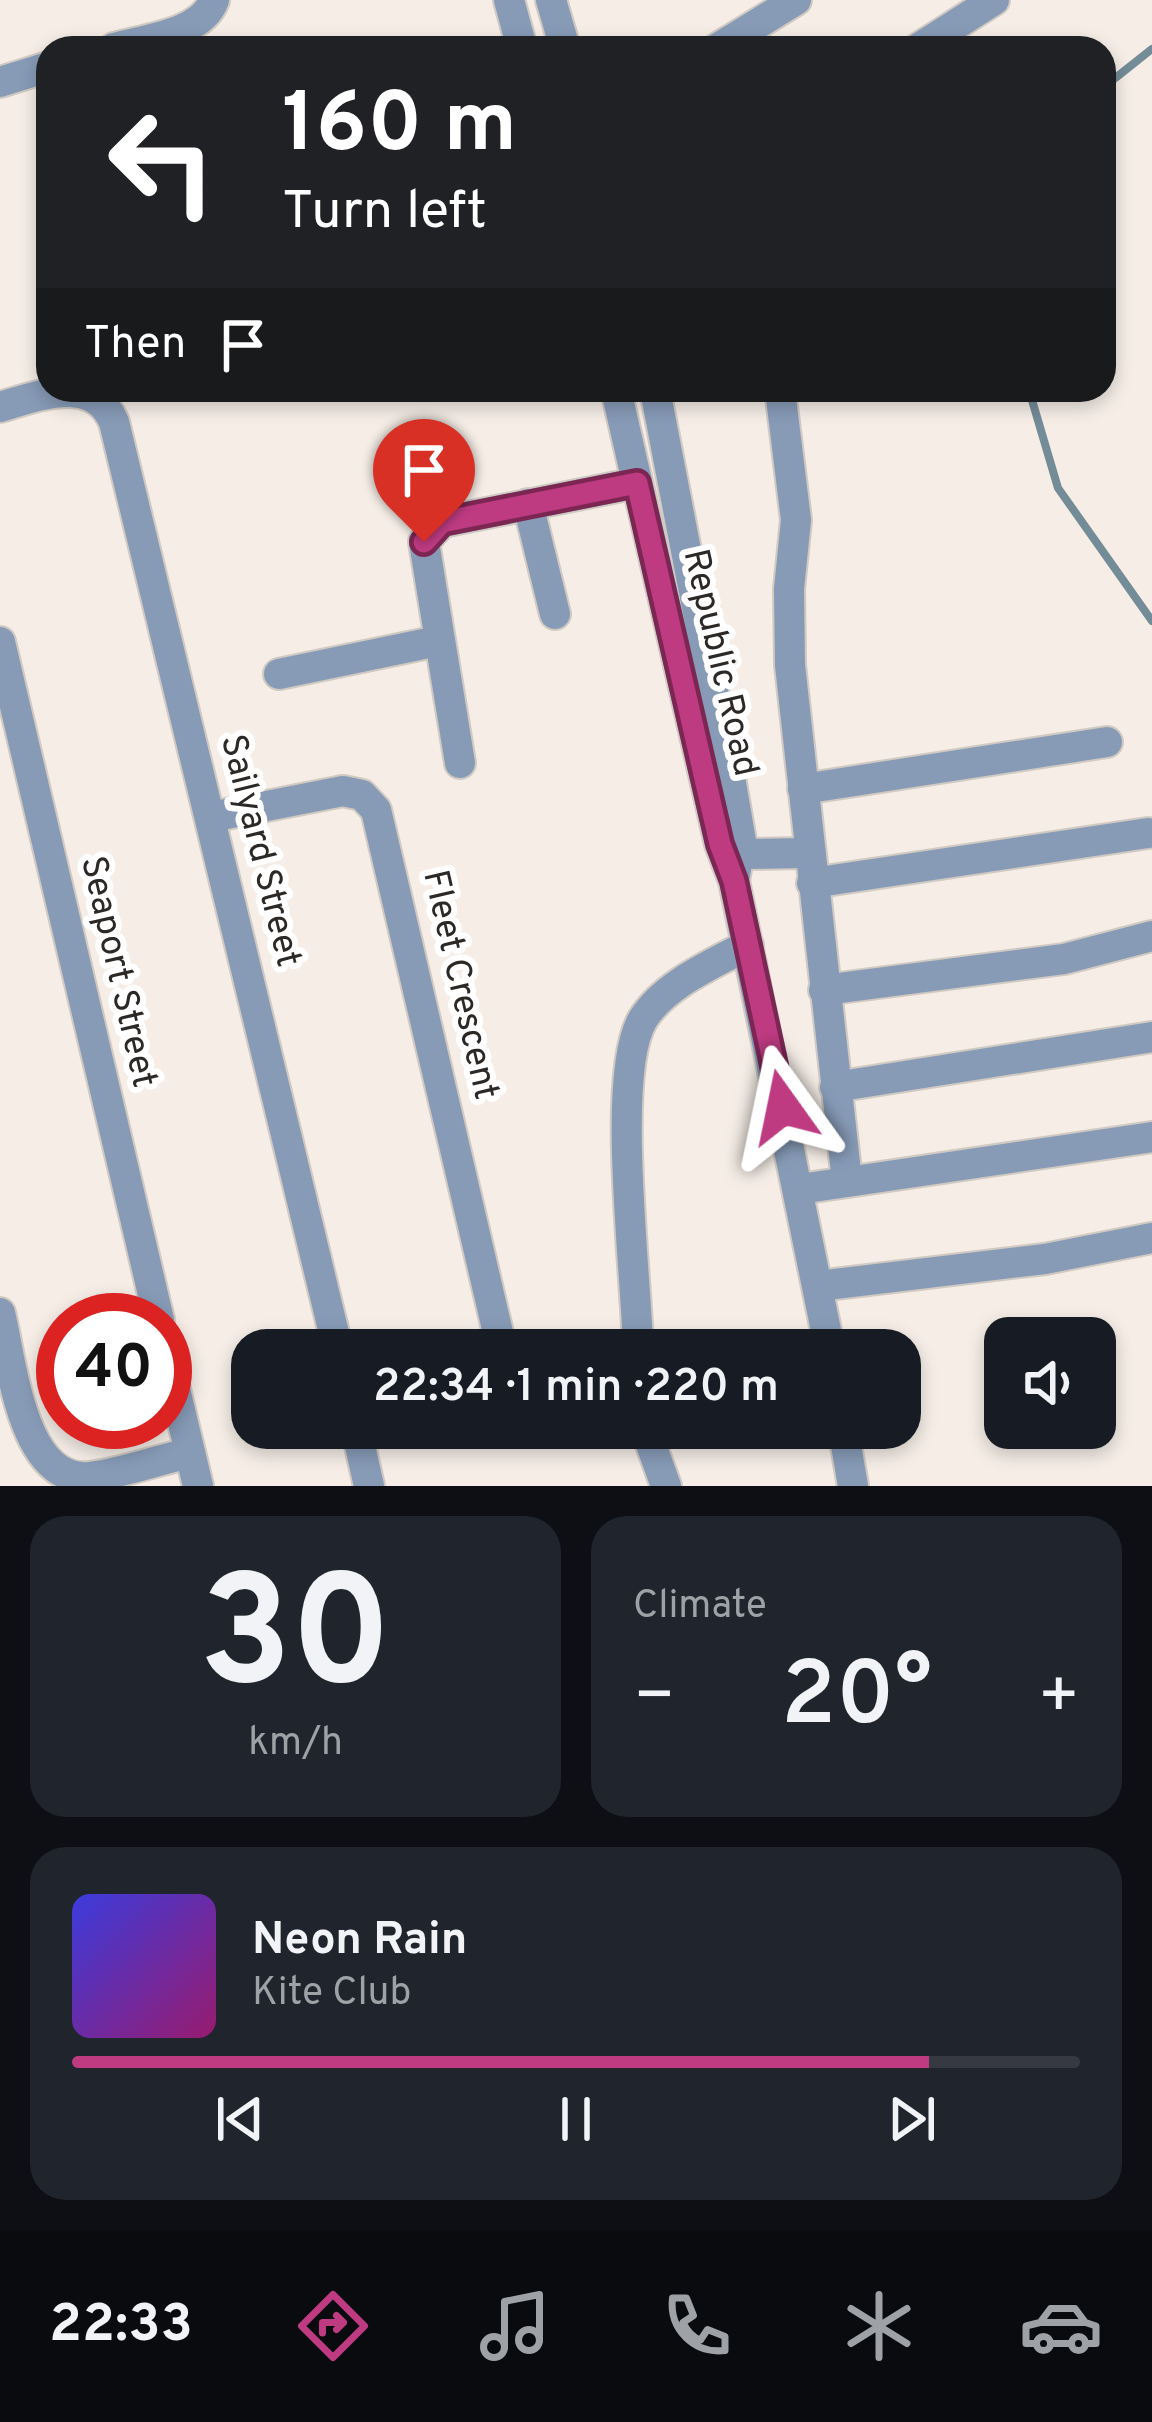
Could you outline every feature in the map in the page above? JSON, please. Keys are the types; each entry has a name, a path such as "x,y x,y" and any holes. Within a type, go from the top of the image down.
{"street":[{"path":"154,36 208,15 214,0"},
{"path":"509,0 519,36"},
{"path":"551,0 562,36"},
{"path":"738,36 796,0"},
{"path":"938,36 994,0"},
{"path":"0,82 36,72"},
{"path":"0,407 36,400"},
{"name":"Sailyard Street","path":"99,402 114,422 333,1329"},
{"name":"Republic Road","path":"619,402 720,844 736,868"},
{"name":"Republic Road","path":"657,402 731,782 736,868 748,945 826,1329"},
{"path":"781,402 796,520 788,619 810,868 847,1181"},
{"path":"460,763 424,542 430,532 442,522 637,483"},
{"path":"528,504 555,614"},
{"name":"Seaport Street","path":"0,641 153,1293"},
{"path":"279,674 438,641"},
{"path":"803,789 1107,742"},
{"name":"Fleet Crescent","path":"211,817 343,791 362,795 376,810 497,1329"},
{"path":"736,868 810,868 1148,833"},
{"path":"824,990 1064,959 1152,936"},
{"path":"637,1329 628,1116 632,1040 659,999 748,945"},
{"path":"836,1087 1152,1037"},
{"path":"800,1189 1152,1137"},
{"path":"818,1286 1045,1259 1152,1238"},
{"path":"0,1313 32,1441 56,1469 89,1477 190,1453"},
{"path":"189,1449 198,1486"},
{"path":"361,1449 369,1486"},
{"path":"653,1449 667,1486"},
{"path":"847,1449 853,1486"}],"waterway":[{"path":"1116,78 1152,49"},
{"path":"1033,402 1058,488 1152,621"}],"route":[{"path":"424,542 442,522 637,483 720,844 734,881 783,1107"}]}
